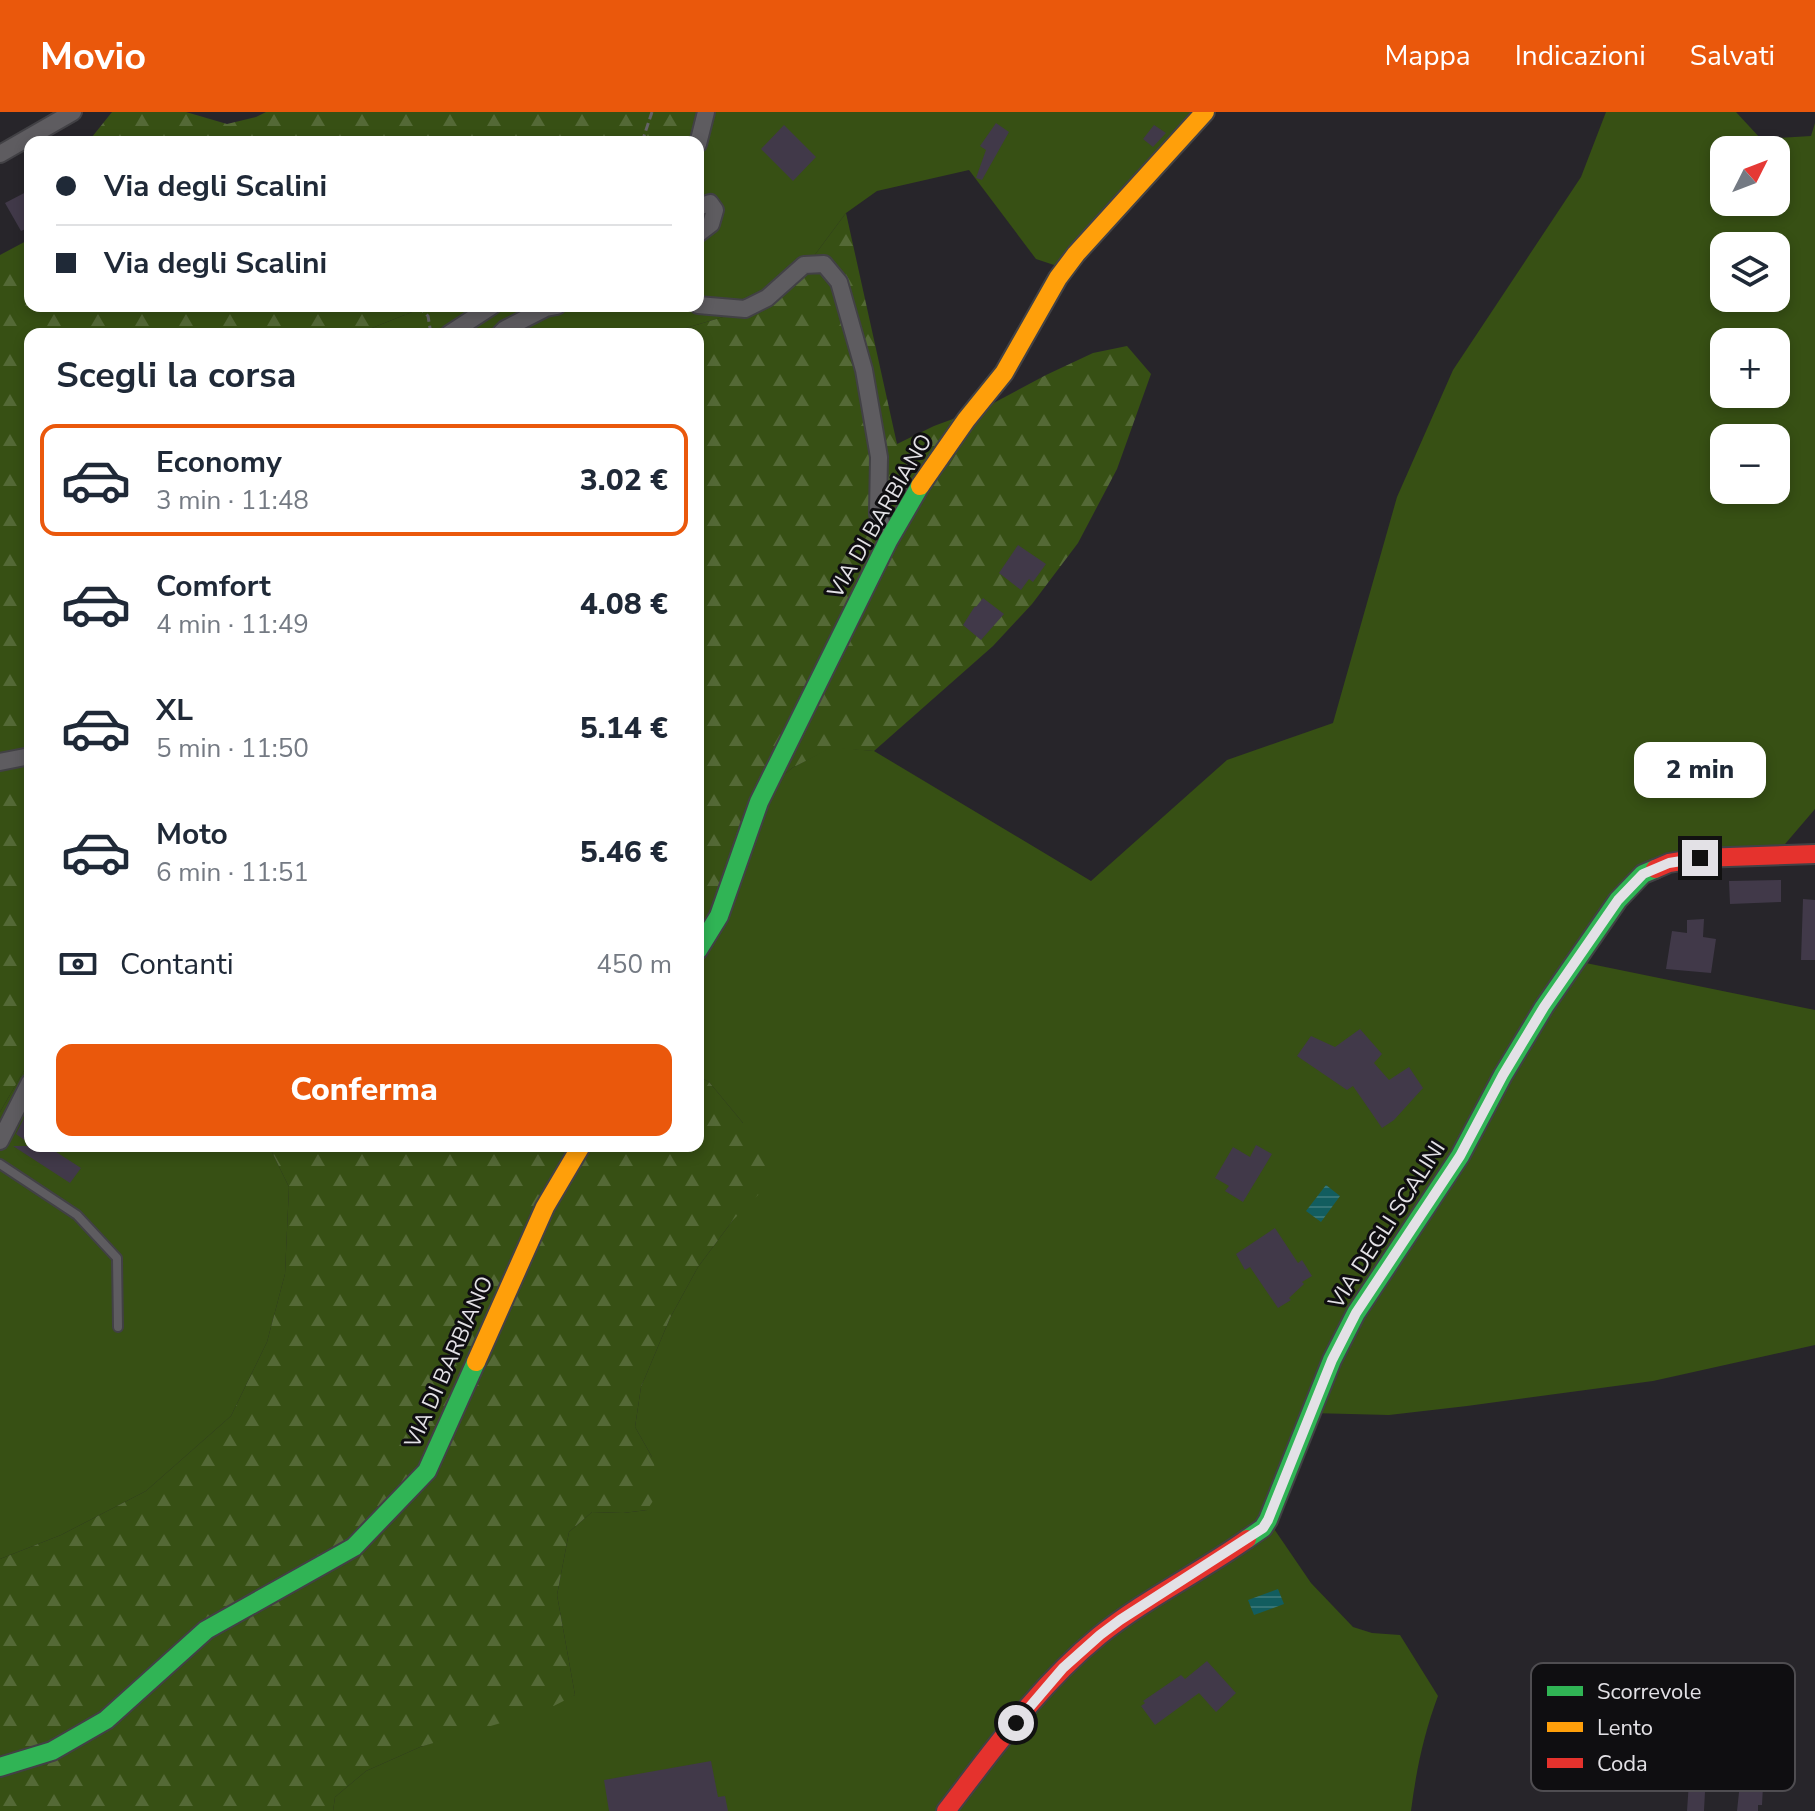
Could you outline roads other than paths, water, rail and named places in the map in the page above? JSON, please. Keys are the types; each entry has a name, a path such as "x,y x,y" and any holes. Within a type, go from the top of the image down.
{"street":[{"path":"31,136 73,112"},
{"path":"700,136 706,112"},
{"name":"VIA DI BARBIANO","path":"704,940 719,916 759,802 888,541 927,476 1004,373 1058,278 1076,254 1205,112"},
{"path":"0,154 24,140"},
{"path":"704,205 710,203 715,210 711,224 704,229"},
{"path":"704,306 745,309 767,298 804,265 824,264 839,282 864,370 879,457 878,514 888,541"},
{"path":"458,328 483,312"},
{"path":"507,328 538,312"},
{"path":"0,762 24,757"},
{"name":"VIA DEGLI SCALINI","path":"946,1811 984,1760 1063,1668 1120,1620 1263,1528 1332,1360 1356,1313 1460,1156 1544,1007 1618,900 1643,874 1669,863 1700,858 1815,854"},
{"path":"0,1141 24,1094"},
{"name":"VIA DI BARBIANO","path":"0,1767 52,1751 106,1720 206,1630 354,1547 427,1471 545,1207 577,1152"}],"lane":[{"path":"0,1164 77,1215 117,1258 118,1327"}],"water":[{"path":"1326,1185 1340,1196 1321,1222 1306,1211"},
{"path":"1278,1589 1284,1604 1254,1615 1248,1600"}]}
